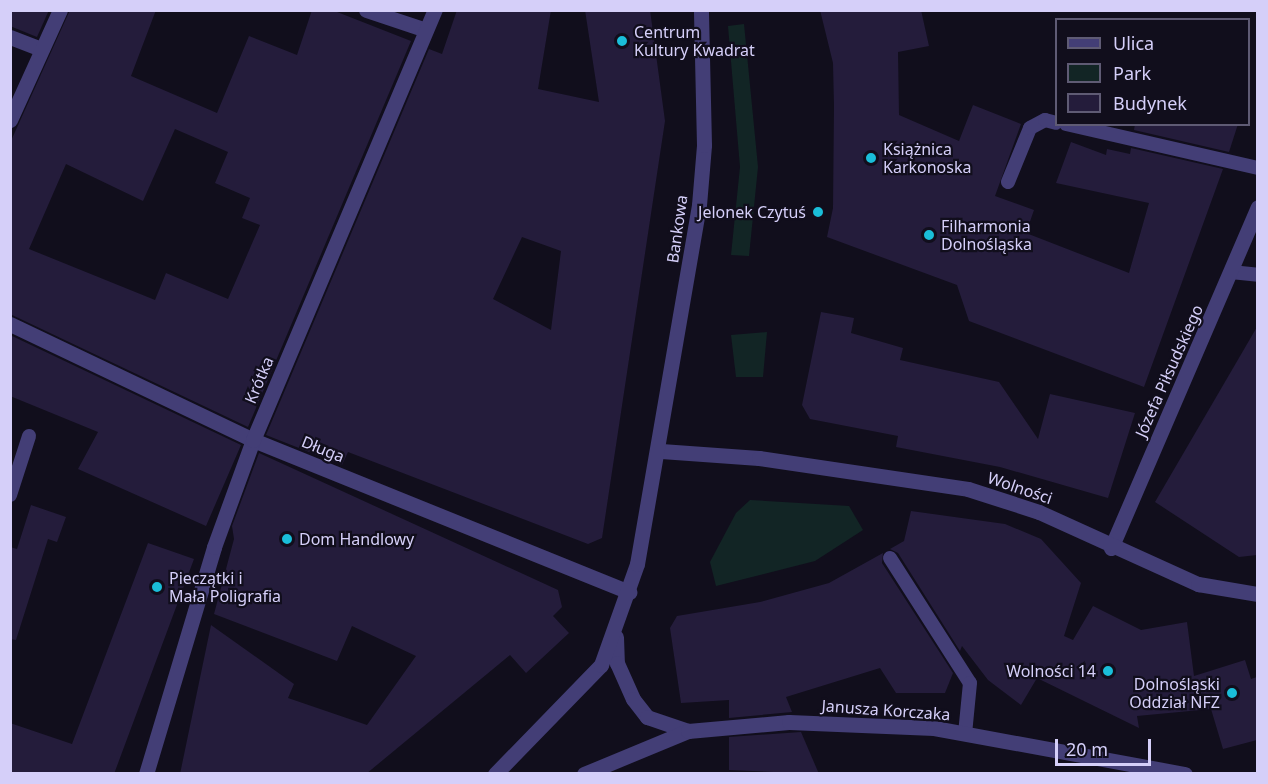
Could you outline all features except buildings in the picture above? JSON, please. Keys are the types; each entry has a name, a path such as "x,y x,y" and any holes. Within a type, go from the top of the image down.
{"street":[{"path":"10,120 60,10"},
{"path":"366,10 426,30"},
{"name":"Krótka","path":"146,774 214,547 253,440 435,10"},
{"name":"Bankowa","path":"616,634 629,592 661,451 699,205 704,135 701,10"},
{"path":"10,37 42,49"},
{"name":"Józefa Piłsudskiego","path":"1111,548 1257,207"},
{"name":"Długa","path":"10,324 253,440 629,592"},
{"name":"Wolności","path":"661,451 759,458 968,489 1039,512 1111,548 1198,584 1257,594"},
{"path":"616,634 617,663 633,699 648,717 688,731"},
{"path":"495,774 584,686 616,634"},
{"name":"Janusza Korczaka","path":"584,774 623,755 688,731 789,722 965,734 1185,774"}],"lane":[{"path":"1008,182 1030,128 1045,120 1055,123"},
{"path":"1075,126 1257,168"},
{"path":"1231,272 1257,275"},
{"path":"10,495 29,436"},
{"path":"890,558 970,683 965,734"}],"green space":[{"path":"744,24 758,167 749,256 731,255 740,167 728,26"},
{"path":"767,332 763,377 736,377 731,335"},
{"path":"750,500 849,506 863,530 815,561 716,586 710,562 736,513"}],"place":[{"name":"Centrum Kultury Kwadrat","path":"622,41"},
{"name":"Książnica Karkonoska","path":"871,158"},
{"name":"Jelonek Czytuś","path":"818,212"},
{"name":"Filharmonia Dolnośląska","path":"929,235"},
{"name":"Dom Handlowy","path":"287,539"},
{"name":"Pieczątki i Mała Poligrafia","path":"157,587"},
{"name":"Wolności 14","path":"1108,671"},
{"name":"Dolnośląski Oddział NFZ","path":"1232,693"}]}
